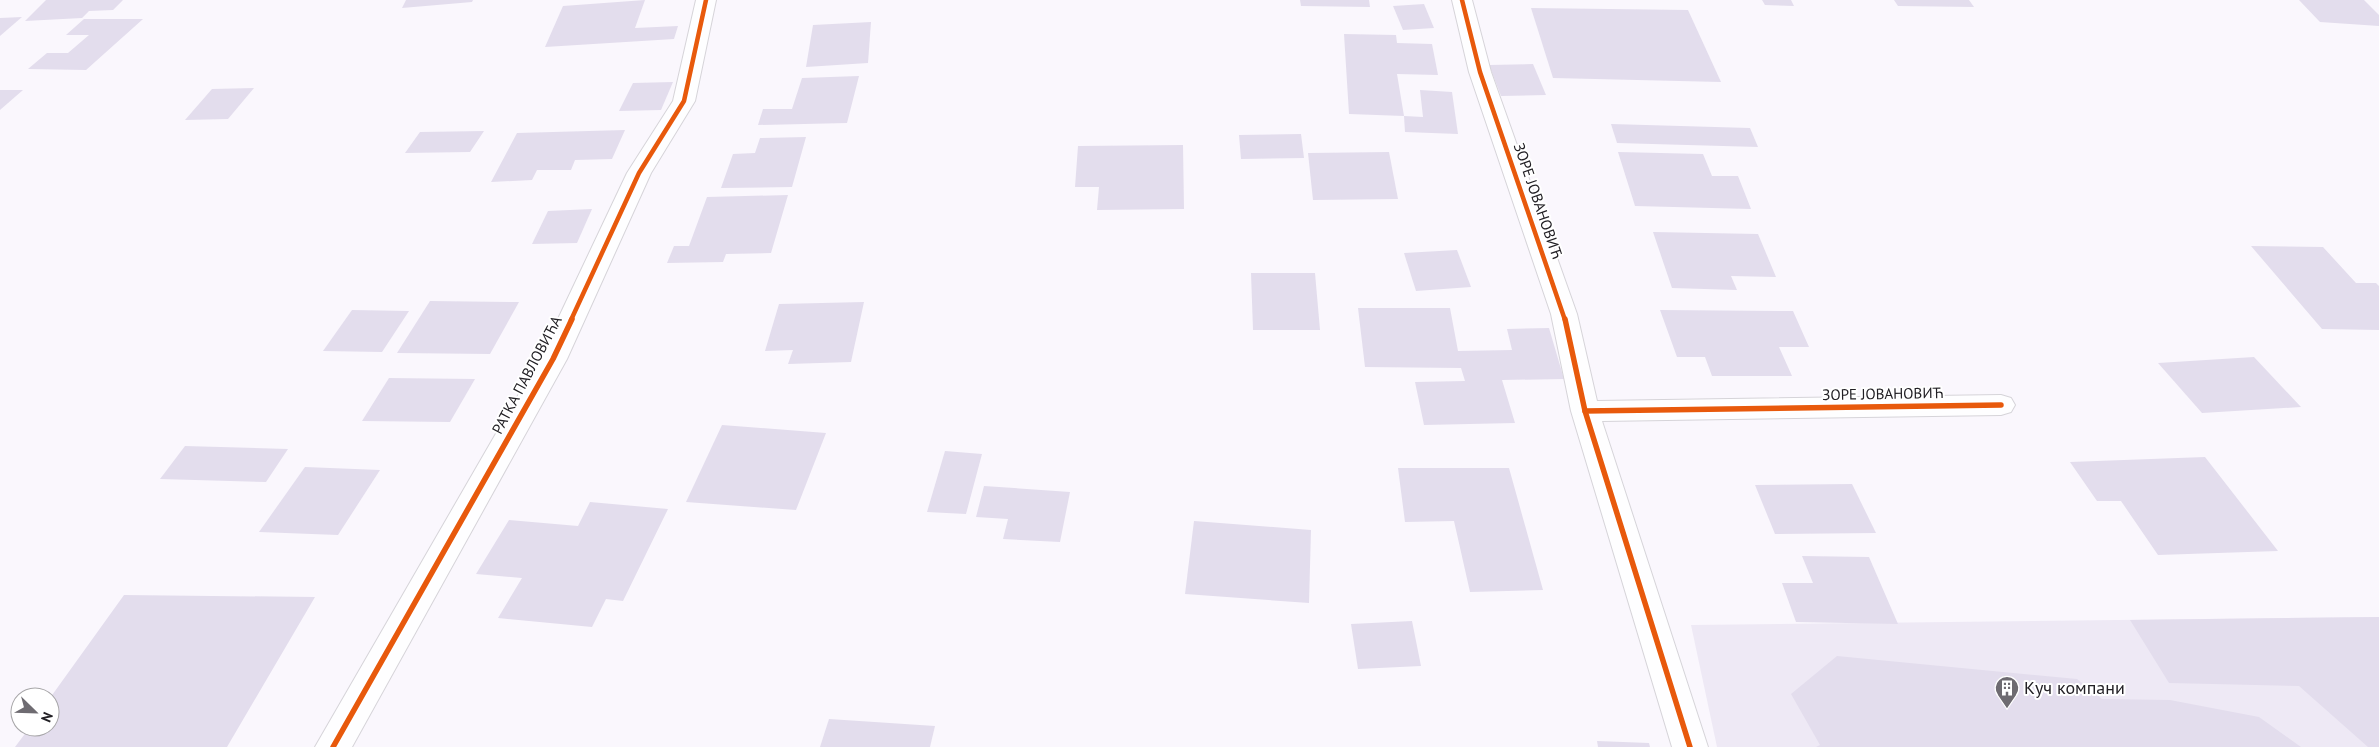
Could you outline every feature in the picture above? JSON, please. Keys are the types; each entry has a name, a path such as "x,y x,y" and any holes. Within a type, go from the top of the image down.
{"street":[{"name":"РАТКА ПАВЛОВИЋА","path":"333,747 552,359 639,173 684,101 706,0"},
{"name":"ЗОРЕ ЈОВАНОВИЋ","path":"1462,0 1480,72 1564,314 1585,411 1690,747"},
{"name":"ЗОРЕ ЈОВАНОВИЋ","path":"1585,411 2001,405"}],"shaded area":[{"path":"2379,617 2379,747 1717,747 1691,625"}],"building":[{"path":"46,0 123,0 113,10 89,11 82,18 25,21"},
{"path":"406,0 473,0 472,2 402,8"},
{"path":"645,0 635,28 678,26 674,39 545,47 563,6"},
{"path":"1300,0 1369,0 1370,7 1301,6"},
{"path":"1762,0 1791,0 1794,6 1765,5"},
{"path":"1894,0 1969,0 1974,7 1898,6"},
{"path":"2299,0 2364,0 2379,15 2379,26 2320,22"},
{"path":"1424,4 1434,28 1403,30 1393,6"},
{"path":"1531,8 1688,10 1721,82 1553,78"},
{"path":"22,17 0,36 0,18"},
{"path":"84,19 143,19 86,70 28,69 47,53 68,53 89,35 66,35"},
{"path":"871,22 868,63 806,67 813,25"},
{"path":"1344,34 1396,35 1397,43 1432,44 1438,75 1397,74 1404,116 1349,114"},
{"path":"1533,64 1546,95 1501,96 1489,65"},
{"path":"859,76 847,123 758,125 763,109 792,109 802,78"},
{"path":"673,82 661,110 619,111 633,83"},
{"path":"254,88 228,119 185,120 212,89"},
{"path":"0,90 23,90 0,110"},
{"path":"1420,90 1452,92 1458,134 1405,132 1404,116 1423,117"},
{"path":"1611,124 1750,128 1758,147 1617,143"},
{"path":"625,130 612,159 575,160 571,170 537,170 532,180 491,182 517,133"},
{"path":"484,131 470,152 405,153 420,132"},
{"path":"1301,134 1304,158 1241,159 1239,135"},
{"path":"806,137 792,187 721,188 733,154 755,153 760,138"},
{"path":"1183,145 1184,209 1097,210 1099,187 1075,187 1078,146"},
{"path":"1389,152 1398,199 1313,200 1308,153"},
{"path":"1618,152 1703,154 1712,176 1738,176 1751,209 1635,206"},
{"path":"788,195 771,253 726,254 723,262 667,263 674,246 689,246 707,197"},
{"path":"592,209 577,243 532,244 548,211"},
{"path":"1653,232 1758,234 1776,277 1731,276 1737,290 1672,288"},
{"path":"2251,246 2323,247 2356,283 2376,283 2379,286 2379,330 2322,329"},
{"path":"1457,250 1471,287 1416,291 1404,253"},
{"path":"1251,273 1315,273 1320,330 1253,330"},
{"path":"430,301 519,302 490,354 397,353"},
{"path":"864,302 851,362 788,364 793,350 765,351 779,304"},
{"path":"1358,308 1450,308 1458,351 1512,350 1507,329 1549,328 1564,379 1502,380 1515,423 1424,425 1415,382 1465,381 1461,368 1365,367"},
{"path":"352,310 409,311 382,352 323,351"},
{"path":"1660,310 1793,311 1809,347 1779,347 1792,376 1712,376 1705,357 1677,357"},
{"path":"2254,357 2301,407 2202,413 2158,363"},
{"path":"389,378 475,379 450,422 362,421"},
{"path":"722,425 826,433 796,510 686,502"},
{"path":"185,446 288,449 266,482 160,479"},
{"path":"945,451 982,454 966,514 927,512"},
{"path":"2205,457 2278,551 2158,555 2121,501 2097,501 2070,462"},
{"path":"305,467 380,470 338,535 259,532"},
{"path":"1398,468 1509,468 1543,590 1470,592 1454,521 1405,522"},
{"path":"1852,484 1876,533 1775,534 1755,485"},
{"path":"984,486 1070,492 1060,542 1003,539 1008,519 976,517"},
{"path":"590,502 668,509 623,601 606,599 592,627 498,618 522,578 476,574 509,520 578,526"},
{"path":"1194,521 1311,530 1309,603 1185,594"},
{"path":"1802,556 1869,557 1898,624 1796,622 1782,583 1813,583"},
{"path":"124,595 315,597 227,747 15,747 22,737 60,737 60,687 58,687"},
{"path":"2379,617 2379,747 2368,747 2299,686 2169,683 2130,620"},
{"path":"1412,621 1421,666 1358,669 1351,624"},
{"name":"Куч компани","path":"1837,656 2077,679 2102,699 2170,700 2259,717 2301,747 1816,747 1820,745 1791,694"},
{"path":"829,719 935,726 930,747 820,747"},
{"path":"1597,741 1649,743 1650,747 1598,747"}],"cycle path":[{"path":"333,747 553,359 639,173 684,101 706,0"},
{"path":"1462,0 1480,72 1564,314 1585,411 1690,747"},
{"path":"1585,411 2001,405"}],"place":[{"name":"Куч компани","path":"2007,709"}]}
